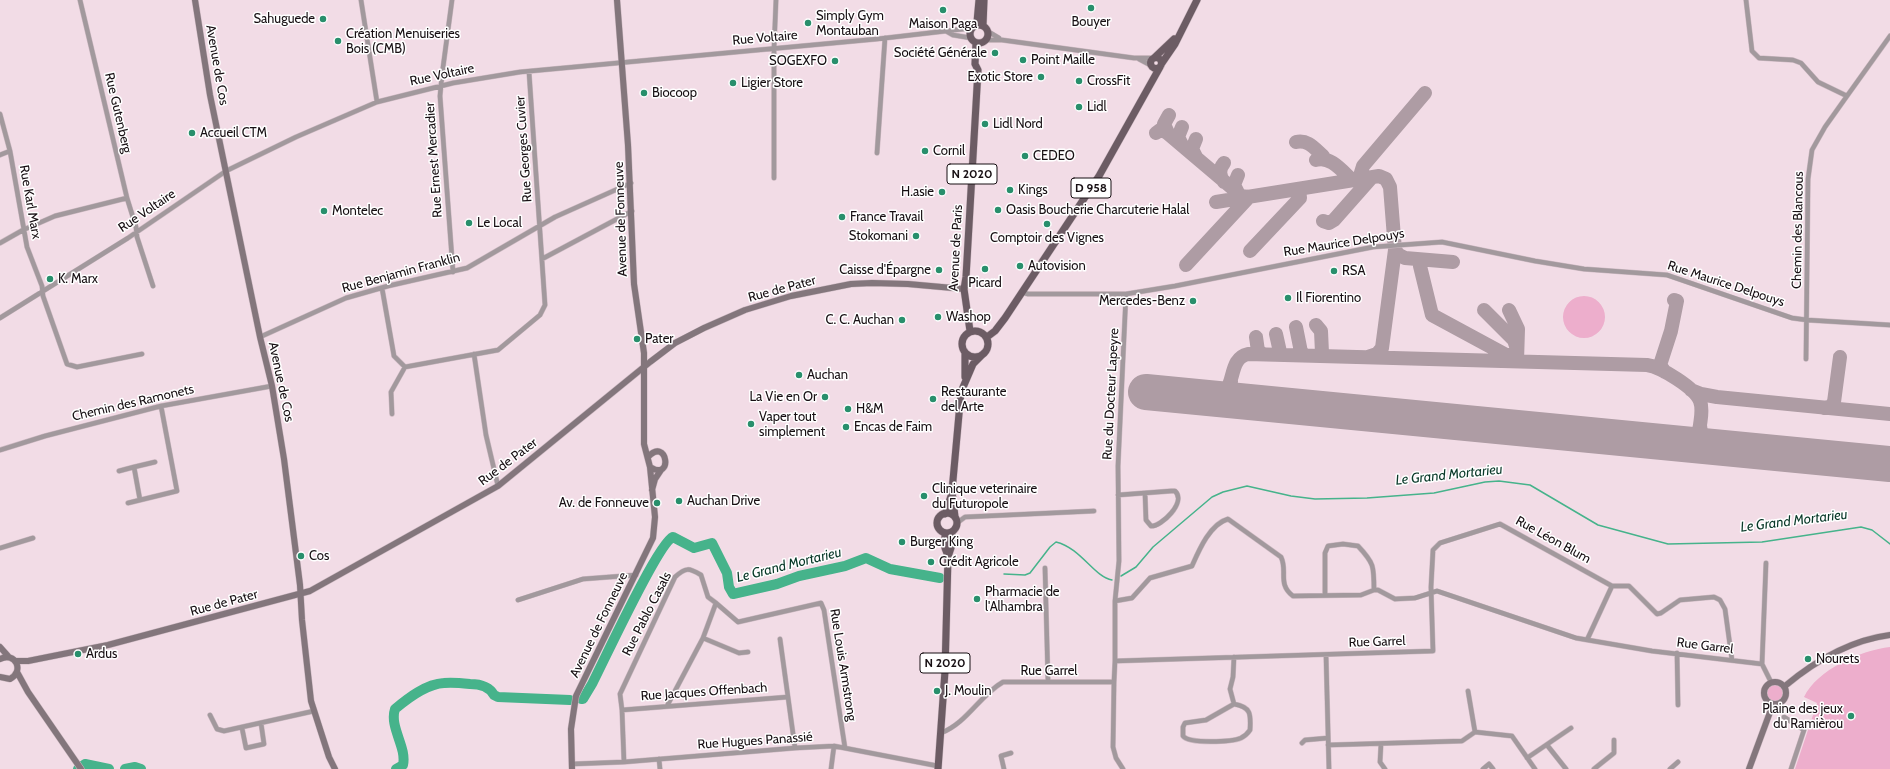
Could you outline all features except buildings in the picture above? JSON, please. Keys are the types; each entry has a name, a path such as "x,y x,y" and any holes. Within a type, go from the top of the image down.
{"main road":[{"path":"977,26 979,0"},
{"path":"977,26 988,32 979,41 970,35 977,26 984,0"},
{"name":"D 958","path":"987,337 995,331 1005,318 1099,176 1154,80 1157,66 1175,44 1178,35 1197,0"},
{"name":"D 958","path":"1154,58 1178,35"},
{"name":"Avenue de Paris","path":"970,331 964,289 966,277 978,70 981,65 979,41"},
{"path":"1154,58 1160,59 1157,66"},
{"path":"945,514 952,491 960,402 965,381 973,364 984,353 988,346 987,337 982,332 970,331 965,335 962,341 962,348 965,353 965,381"},
{"path":"965,353 973,357 984,353"},
{"path":"952,491 956,520 956,528 948,533 940,530 937,522 940,516 945,514 950,514 956,520"},
{"name":"N 2020","path":"938,768 947,615 948,533"}],"street":[{"name":"Rue Gutenberg","path":"80,0 127,198 137,231 137,237 153,286"},
{"name":"Avenue de Cos","path":"195,0 210,95 260,337 272,386 284,459 301,594 304,645 311,700 329,757 335,769"},
{"path":"361,0 377,102"},
{"name":"Rue Ernest Mercadier","path":"452,0 441,86 453,272"},
{"name":"Avenue de Fonneuve","path":"572,767 571,729 576,696 650,548 655,528 650,468 647,462 648,457 644,438 644,367 634,284 631,183 617,0"},
{"path":"774,178 774,49 776,0"},
{"path":"1746,0 1752,51 1756,56 1760,58 1793,60 1801,63 1818,82 1847,96"},
{"name":"Rue Voltaire","path":"0,318 137,231 226,171 296,137 377,102 475,79 529,72 885,38 977,26"},
{"name":"Rue Voltaire","path":"946,31 953,35 979,41 1002,40 1138,58 1154,58"},
{"name":"Rue Voltaire","path":"988,32 1002,40"},
{"name":"Chemin des Blancous","path":"1806,359 1808,179 1812,150 1825,127 1890,36"},
{"path":"877,153 885,38"},
{"name":"Rue Voltaire","path":"1138,58 1157,66"},
{"name":"Rue Georges Cuvier","path":"405,367 430,361 498,350 540,315 545,305 541,224 529,72"},
{"name":"Rue Karl Marx","path":"0,114 10,151 27,247 67,364 77,367 142,354"},
{"path":"0,155 10,151"},
{"name":"Rue Benjamin Franklin","path":"260,337 346,298 467,268 541,224 631,183"},
{"path":"0,243 23,230 55,216 127,198"},
{"path":"542,259 632,211"},
{"name":"Rue Maurice Delpouys","path":"1021,292 1028,294 1126,294 1175,286 1380,246 1442,242 1535,261 1584,269 1667,275 1792,318 1890,325"},
{"name":"Rue de Pater","path":"10,679 17,667 28,661 108,645 310,591 498,486 644,367 676,343 704,328 745,310 791,296 859,283 908,284 964,289"},
{"path":"382,288 394,356 405,367 391,392 392,414"},
{"name":"Rue du Docteur Lapeyre","path":"1115,661 1115,602 1119,561 1118,496 1126,294"},
{"path":"474,354 486,435 498,486"},
{"name":"Chemin des Ramonets","path":"0,450 44,436 161,406 272,386"},
{"path":"128,503 176,491 161,406"},
{"name":"Avenue de Fonneuve","path":"644,438 648,446 664,454 666,460 665,466 655,479 652,493"},
{"path":"648,457 652,453 658,452"},
{"path":"119,471 155,462"},
{"path":"134,468 140,500"},
{"path":"650,468 661,470"},
{"path":"1118,496 1144,493 1175,491 1178,497 1178,503 1175,509 1157,525 1151,526 1146,520 1144,493"},
{"path":"956,520 965,516 1094,511"},
{"path":"1115,602 1132,598 1150,578 1192,566 1199,549 1217,525 1221,521 1228,519 1281,557 1283,562 1284,586 1287,592 1293,596 1360,595 1378,590 1395,599 1415,598 1432,593"},
{"name":"Rue Léon Blum","path":"1432,593 1433,550 1440,544 1500,524 1612,586 1629,586 1657,614 1662,613 1680,600 1714,597 1720,600 1725,609 1732,660"},
{"path":"0,548 33,538"},
{"path":"1325,595 1325,552 1328,546 1342,544 1358,546 1371,560 1374,571 1374,590"},
{"path":"1766,563 1762,664 1771,682"},
{"path":"1045,568 1048,682"},
{"name":"Rue Pablo Casals","path":"624,762 620,694 675,577 683,569 691,569 701,575 708,597 716,603"},
{"path":"518,600 583,579 636,575"},
{"path":"1587,640 1612,586"},
{"name":"Rue Garrel","path":"1115,661 1433,651 1432,593 1438,591 1576,638 1762,664"},
{"path":"667,706 703,638 716,603"},
{"name":"Rue Louis Armstrong","path":"716,603 738,622 821,603 824,610 845,748"},
{"path":"1785,686 1837,651 1865,640 1890,635"},
{"path":"703,638 739,653 748,652"},
{"path":"780,639 795,748"},
{"path":"0,647 17,667 28,692 76,764 81,769"},
{"path":"1677,653 1678,704"},
{"path":"1326,654 1329,769"},
{"path":"0,658 8,656"},
{"path":"1234,657 1233,677 1230,689 1234,704"},
{"path":"1115,661 1113,747 1116,758 1123,769"},
{"path":"0,678 10,679 17,682 28,692"},
{"name":"Rue Garrel","path":"941,733 949,730 1003,682 1114,682"},
{"path":"1771,682 1778,682 1785,686 1786,693 1784,699 1779,703 1773,704 1766,700 1764,693 1765,686 1771,682"},
{"path":"1468,691 1475,732"},
{"name":"Rue Jacques Offenbach","path":"622,710 788,697"},
{"path":"1234,704 1246,708 1250,712 1250,730 1242,738 1208,742 1188,740 1183,736 1183,727 1185,723 1206,720 1234,704"},
{"path":"1749,769 1773,704"},
{"path":"210,715 217,729 224,731 314,711"},
{"path":"1784,717 1804,730 1791,769"},
{"path":"242,728 246,748 264,744 261,723"},
{"path":"1527,758 1571,728"},
{"path":"1328,745 1462,741 1475,732 1512,736 1532,768"},
{"path":"1302,743 1305,740 1328,738"},
{"path":"1594,769 1614,753 1614,740"},
{"path":"1381,744 1380,762 1385,769"},
{"path":"1547,745 1566,769"},
{"path":"831,769 834,746"},
{"name":"Rue Hugues Panassié","path":"572,767 834,746 938,768"},
{"path":"1004,769 1001,756 1010,753"},
{"path":"659,759 660,769"},
{"path":"1670,769 1678,762"},
{"path":"1483,769 1489,764 1493,769"}],"shaded area":[{"path":"1584,296 1599,302 1605,317 1599,332 1584,338 1569,332 1563,317 1569,302"},
{"name":"Plaine des jeux du Ramièrou","path":"1890,647 1890,769 1795,769 1817,703 1804,697 1810,687 1829,670 1853,657 1866,652"},
{"path":"1775,683 1781,686 1784,692 1781,698 1775,701 1769,698 1766,692 1769,686"}],"waterway":[{"name":"Le Grand Mortarieu","path":"1121,576 1136,567 1153,547 1212,497 1223,492 1247,486 1291,496 1315,499 1367,498 1434,493 1485,482 1499,481 1530,485 1598,525 1668,544 1762,542 1861,527 1872,530 1890,544"},
{"name":"Le Grand Mortarieu","path":"581,699 583,699 592,684 644,581 666,544 673,537 694,548 712,543 727,573 729,587 733,594 777,584 799,576 845,566 866,558 890,569 940,578"},
{"name":"Le Grand Mortarieu","path":"1004,574 1025,575 1030,573 1050,547 1056,542 1073,550 1099,574 1112,580"},
{"name":"Le Grand Mortarieu","path":"396,769 403,765 404,758 394,723 395,709 411,696 431,686 447,683 473,684 489,689 498,697 570,700"},
{"name":"Le Grand Mortarieu","path":"78,769 85,764 109,769"},
{"name":"Le Grand Mortarieu","path":"125,769 135,767 141,769"}],"taxiway":[{"path":"1359,179 1363,166 1425,93"},
{"path":"1168,133 1164,124 1169,115"},
{"path":"1182,127 1178,137 1182,145"},
{"path":"1156,133 1160,130 1166,132 1241,196 1248,197"},
{"path":"1196,139 1192,149 1196,157"},
{"path":"1296,142 1300,141 1308,143 1323,156"},
{"path":"1316,160 1321,159 1331,162 1352,180"},
{"path":"1224,163 1220,172 1224,182"},
{"path":"1238,175 1234,185 1238,193"},
{"path":"1216,202 1379,176 1386,179 1390,187 1395,250 1382,348 1377,354 1368,357"},
{"path":"1323,221 1329,223 1334,220 1372,177"},
{"path":"1250,251 1300,198 1299,189"},
{"path":"1186,265 1249,197"},
{"path":"1395,250 1399,255 1405,258 1453,262"},
{"path":"1420,266 1432,315 1506,355 1512,355 1514,357"},
{"path":"1665,372 1660,365 1671,331 1677,301 1674,300"},
{"path":"1484,310 1514,340 1517,349"},
{"path":"1509,310 1518,329 1517,361"},
{"path":"1316,325 1321,331 1322,353 1326,356"},
{"path":"1296,327 1301,352 1305,355"},
{"path":"1276,334 1280,352 1283,355"},
{"path":"1256,337 1258,351 1263,354"},
{"path":"1185,396 1213,398 1221,395 1226,391 1236,363 1241,357 1248,354 1647,365 1669,374 1685,384 1697,396 1701,404 1702,413 1700,428 1695,438 1685,443 1661,442"},
{"path":"1824,408 1830,407 1834,402 1840,357"},
{"path":"1231,381 1230,390 1235,398 1261,403"},
{"path":"1691,390 1701,394 1717,397 1890,414"},
{"path":"1700,425 1703,436 1718,447"},
{"path":"1884,463 1890,463"}],"runway":[{"path":"1146,392 1890,464"}],"place":[{"name":"Bouyer","path":"1091,8"},
{"name":"Maison Paga","path":"943,10"},
{"name":"Sahuguede","path":"323,19"},
{"name":"Simply Gym Montauban","path":"808,23"},
{"name":"Création Menuiseries Bois (CMB)","path":"338,41"},
{"name":"Société Générale","path":"995,53"},
{"name":"Point Maille","path":"1023,60"},
{"name":"SOGEXFO","path":"835,61"},
{"name":"Exotic Store","path":"1041,77"},
{"name":"CrossFit","path":"1079,81"},
{"name":"Ligier Store","path":"733,83"},
{"name":"Biocoop","path":"644,93"},
{"name":"Lidl","path":"1079,107"},
{"name":"Lidl Nord","path":"985,124"},
{"name":"Accueil CTM","path":"192,133"},
{"name":"Cornil","path":"925,151"},
{"name":"CEDEO","path":"1025,156"},
{"name":"Kings","path":"1010,190"},
{"name":"H.asie","path":"942,192"},
{"name":"Oasis Boucherie Charcuterie Halal","path":"998,210"},
{"name":"Montelec","path":"324,211"},
{"name":"France Travail","path":"842,217"},
{"name":"Le Local","path":"469,223"},
{"name":"Comptoir des Vignes","path":"1047,224"},
{"name":"Stokomani","path":"916,236"},
{"name":"Autovision","path":"1020,266"},
{"name":"Picard","path":"985,269"},
{"name":"Caisse d'Épargne","path":"939,270"},
{"name":"RSA","path":"1334,271"},
{"name":"K. Marx","path":"50,279"},
{"name":"Il Fiorentino","path":"1288,298"},
{"name":"Mercedes-Benz","path":"1193,301"},
{"name":"Washop","path":"938,317"},
{"name":"C. C. Auchan","path":"902,320"},
{"name":"Pater","path":"637,339"},
{"name":"Auchan","path":"799,375"},
{"name":"La Vie en Or","path":"825,397"},
{"name":"Restaurante del Arte","path":"933,399"},
{"name":"H&M","path":"848,409"},
{"name":"Vaper tout simplement","path":"751,424"},
{"name":"Encas de Faim","path":"846,427"},
{"name":"Clinique veterinaire du Futuropole","path":"924,496"},
{"name":"Auchan Drive","path":"679,501"},
{"name":"Av. de Fonneuve","path":"657,503"},
{"name":"Burger King","path":"902,542"},
{"name":"Cos","path":"301,556"},
{"name":"Crédit Agricole","path":"931,562"},
{"name":"Pharmacie de l'Alhambra","path":"977,599"},
{"name":"Ardus","path":"78,654"},
{"name":"Nourets","path":"1808,659"},
{"name":"J. Moulin","path":"937,691"},
{"name":"Plaine des jeux du Ramièrou","path":"1851,716"}]}
